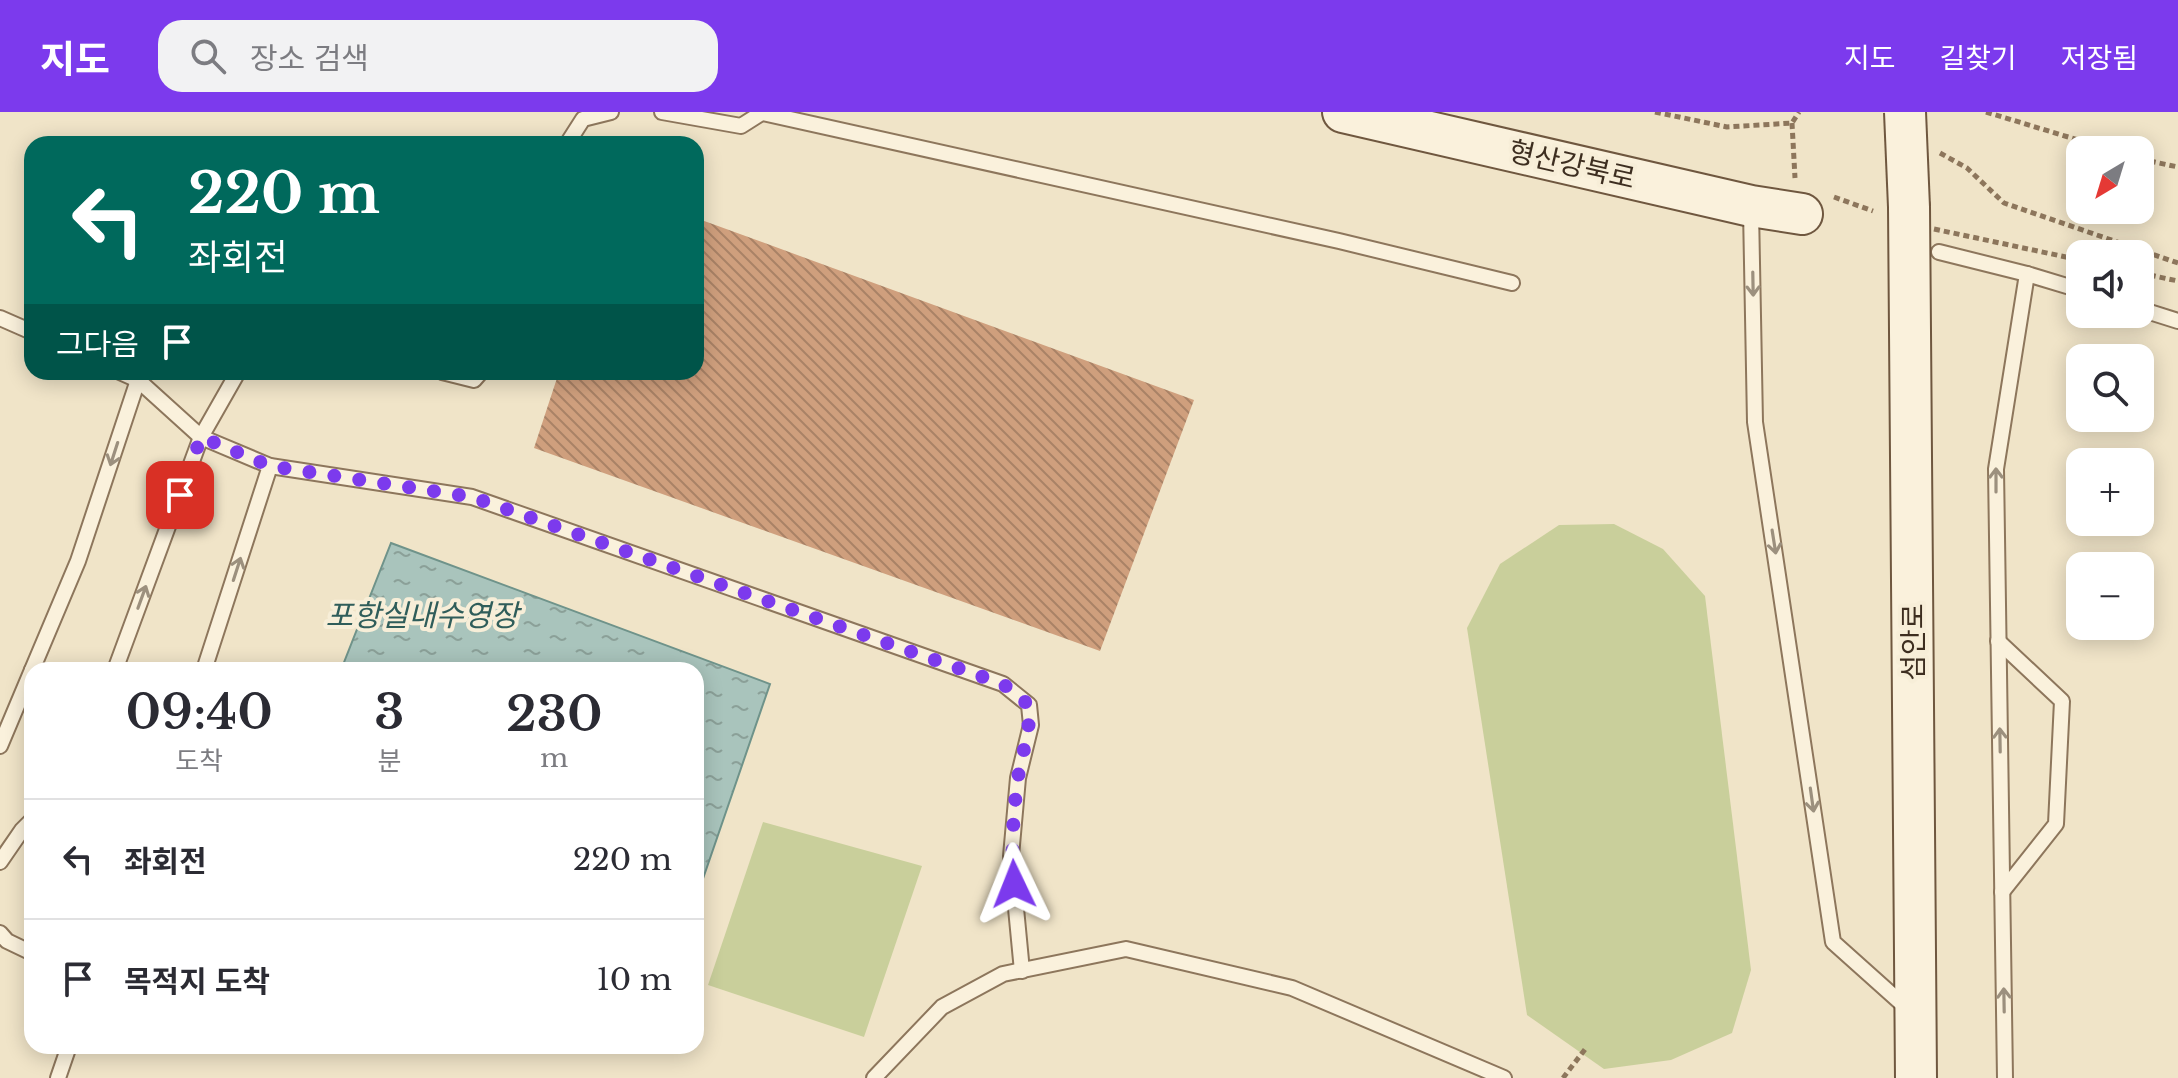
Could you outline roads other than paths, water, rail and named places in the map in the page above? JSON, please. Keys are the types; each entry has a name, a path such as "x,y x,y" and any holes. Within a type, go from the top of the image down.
{"main road":[{"name":"형산강북로","path":"1343,112 1751,206 1806,197"},
{"name":"섬안로","path":"1905,112 1902,215 1916,1078"}],"lane":[{"path":"572,136 583,119 611,112"},
{"path":"662,112 741,126 763,113 1339,241 1512,283"},
{"path":"1751,206 1755,422 1833,942 1915,1016"},
{"path":"1939,252 2066,286"},
{"path":"2005,1078 1996,469 2027,274"},
{"path":"2154,313 2178,321"},
{"path":"0,318 24,328"},
{"path":"35,662 78,561 138,380 201,437 270,466 472,497 1003,684 1029,705 1031,725 1018,778 1011,856 1022,971"},
{"path":"118,662 201,437 233,380"},
{"path":"207,662 270,466"},
{"path":"1998,641 2062,701 2056,824 2002,892"},
{"path":"0,746 24,689"},
{"path":"0,862 24,833"},
{"path":"0,933 7,941 24,949"},
{"path":"874,1078 942,1007 1003,974 1126,949 1292,988 1504,1078"},
{"path":"58,1078 66,1054"}],"water":[{"name":"포항실내수영장","path":"391,543 770,684 704,876 704,662 344,662"}]}
